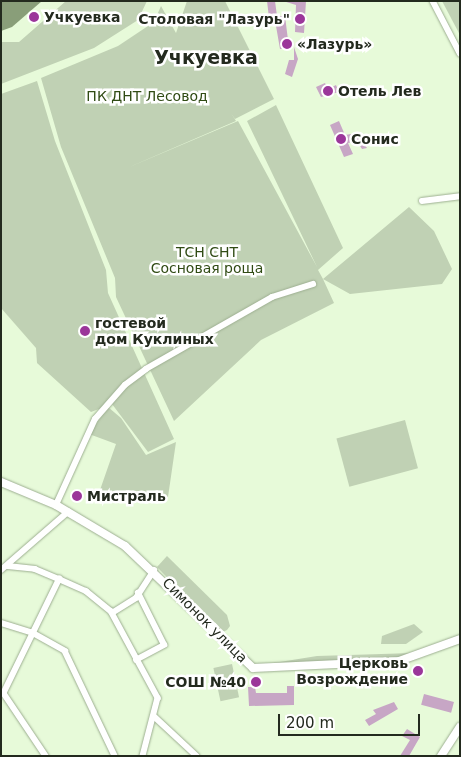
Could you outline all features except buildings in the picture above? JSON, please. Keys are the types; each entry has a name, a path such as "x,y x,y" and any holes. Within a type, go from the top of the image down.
{"street":[{"path":"433,1 460,54"},
{"path":"422,201 460,196"},
{"path":"56,505 94,419 125,384 146,369 265,301 313,284"},
{"name":"Симонок улица","path":"1,482 56,505 125,546 154,570 238,658 253,668 399,661 460,639"},
{"path":"1,570 8,566 68,512"},
{"path":"8,566 35,569 86,591 112,613 158,698 155,717 143,756"},
{"path":"112,613 138,593 154,570"},
{"path":"46,756 3,692 59,579"},
{"path":"136,660 164,645 138,593"},
{"path":"1,623 33,633 65,651 115,756"},
{"path":"155,717 197,756"},
{"path":"441,756 460,727"}],"green space":[{"path":"66,1 147,1 138,20 94,48 1,84 1,42 19,42"},
{"path":"187,1 225,1 274,99 235,119 231,113 236,121 127,168 238,121 317,267 247,121 276,105 343,248 318,270 334,303 261,340 174,421 116,297 115,278 61,147 41,78 118,46 154,22 161,6 176,33"},
{"path":"442,1 460,1 460,35"},
{"path":"37,81 55,141 106,270 108,293 174,439 148,452 112,404 91,412 37,363 36,348 1,308 1,94"},
{"path":"409,207 434,231 452,269 442,284 350,294 323,279"},
{"path":"108,407 121,418 146,455 176,442 168,497 112,494 100,490 116,444 89,434"},
{"path":"405,420 418,468 349,487 336,438"},
{"path":"167,556 227,615 230,626 227,630 221,633 157,567"},
{"path":"414,624 423,632 406,644 381,644 382,636"},
{"path":"413,653 413,657 372,662 372,658 261,665 317,656"},
{"path":"232,664 239,697 220,701 213,668"}],"shaded area":[{"path":"1,1 42,1 12,27 1,31"}],"place":[{"name":"Учкуевка","path":"34,17"},
{"name":"Столовая \"Лазурь\"","path":"300,19"},
{"name":"«Лазурь»","path":"287,44"},
{"name":"Отель Лев","path":"328,91"},
{"name":"Сонис","path":"341,139"},
{"name":"гостевой дом Куклиных","path":"85,331"},
{"name":"Мистраль","path":"77,496"},
{"name":"Церковь Возрождение","path":"418,671"},
{"name":"СОШ №40","path":"256,682"}],"district":[{"name":"Учкуевка","path":"206,58"}],"park label":[{"name":"ПК ДНТ Лесовод","path":"147,96"},
{"name":"ТСН СНТ Сосновая роща","path":"207,260"}]}
